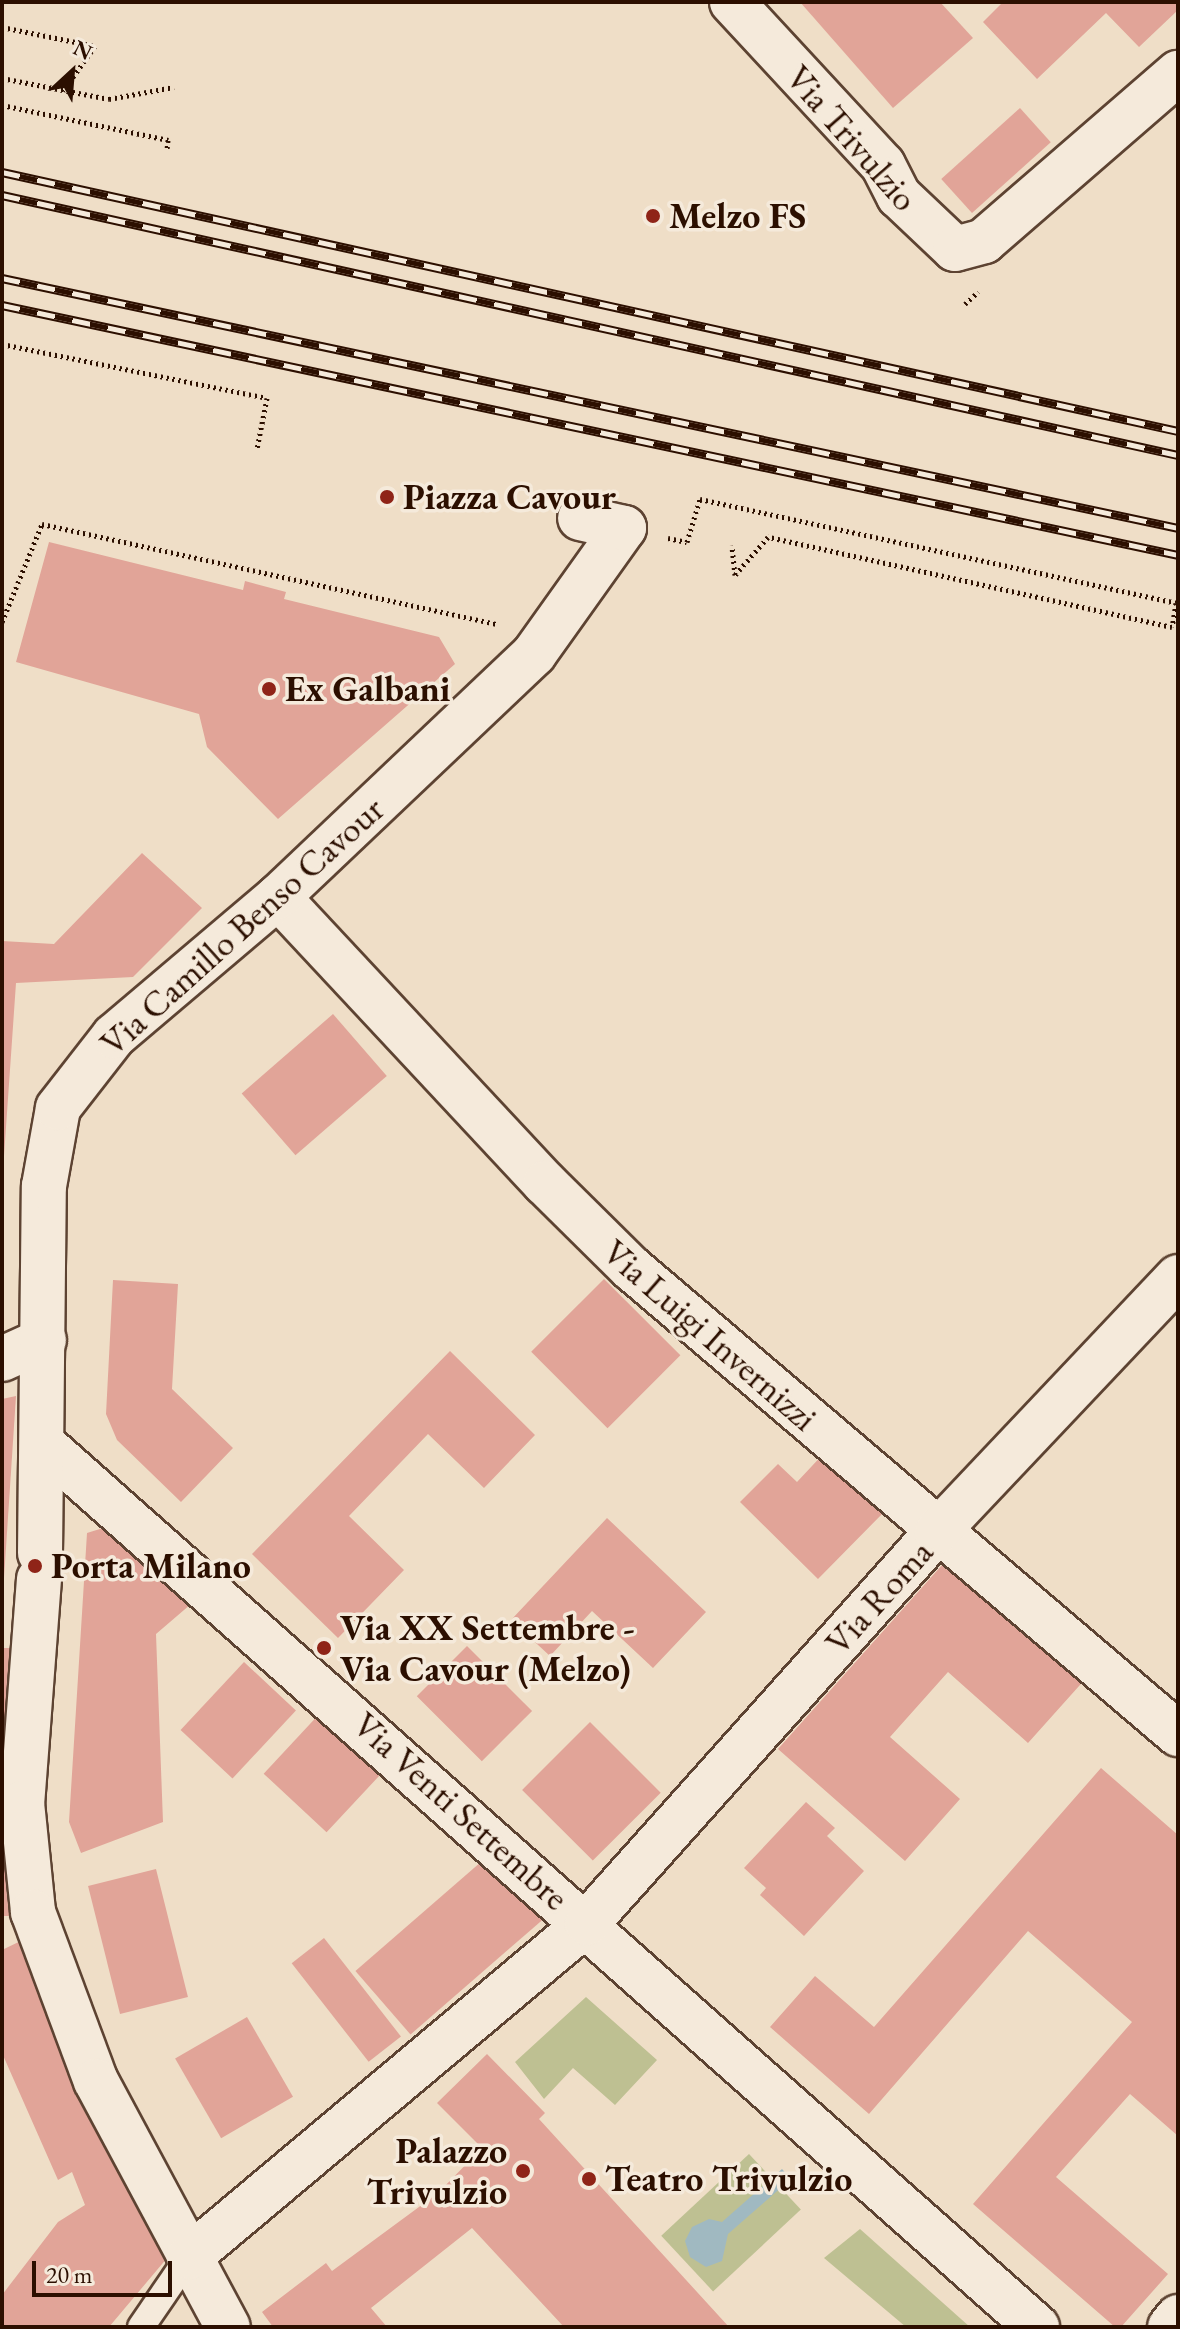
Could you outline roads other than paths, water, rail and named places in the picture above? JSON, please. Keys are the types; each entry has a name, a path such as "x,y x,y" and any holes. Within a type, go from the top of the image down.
{"street":[{"name":"Via Trivulzio","path":"732,2 883,165 899,196 943,242 964,248 984,241 1178,73"},
{"name":"Via Camillo Benso Cavour","path":"228,2327 96,2081 33,1912 22,1803 20,1638 39,1566 45,1446 45,1159 58,1108 114,1036 278,897 507,684 550,636 624,528 580,518"},
{"name":"Via Luigi Invernizzi","path":"278,897 602,1241 937,1532 1178,1734"},
{"name":"Via Roma","path":"189,2257 587,1923 937,1532 1178,1277"},
{"path":"2,1359 44,1340"},
{"name":"Via Venti Settembre","path":"45,1446 587,1923 1037,2327"},
{"path":"1170,2327 1178,2317"}],"lane":[{"path":"141,2327 189,2257"}],"water":[{"path":"782,2169 791,2179 728,2234 722,2261 706,2267 690,2257 685,2241 692,2227 709,2219 722,2222"}],"railway":[{"path":"2,172 1178,431"},
{"path":"2,195 1178,455"},
{"path":"2,278 1178,528"},
{"path":"2,305 1178,555"}],"place":[{"name":"Melzo FS","path":"653,216"},
{"name":"Piazza Cavour","path":"387,497"},
{"name":"Ex Galbani","path":"269,689"},
{"name":"Porta Milano","path":"35,1566"},
{"name":"Via XX Settembre - Via Cavour (Melzo)","path":"324,1648"},
{"name":"Palazzo Trivulzio","path":"523,2171"},
{"name":"Teatro Trivulzio","path":"589,2179"}]}
